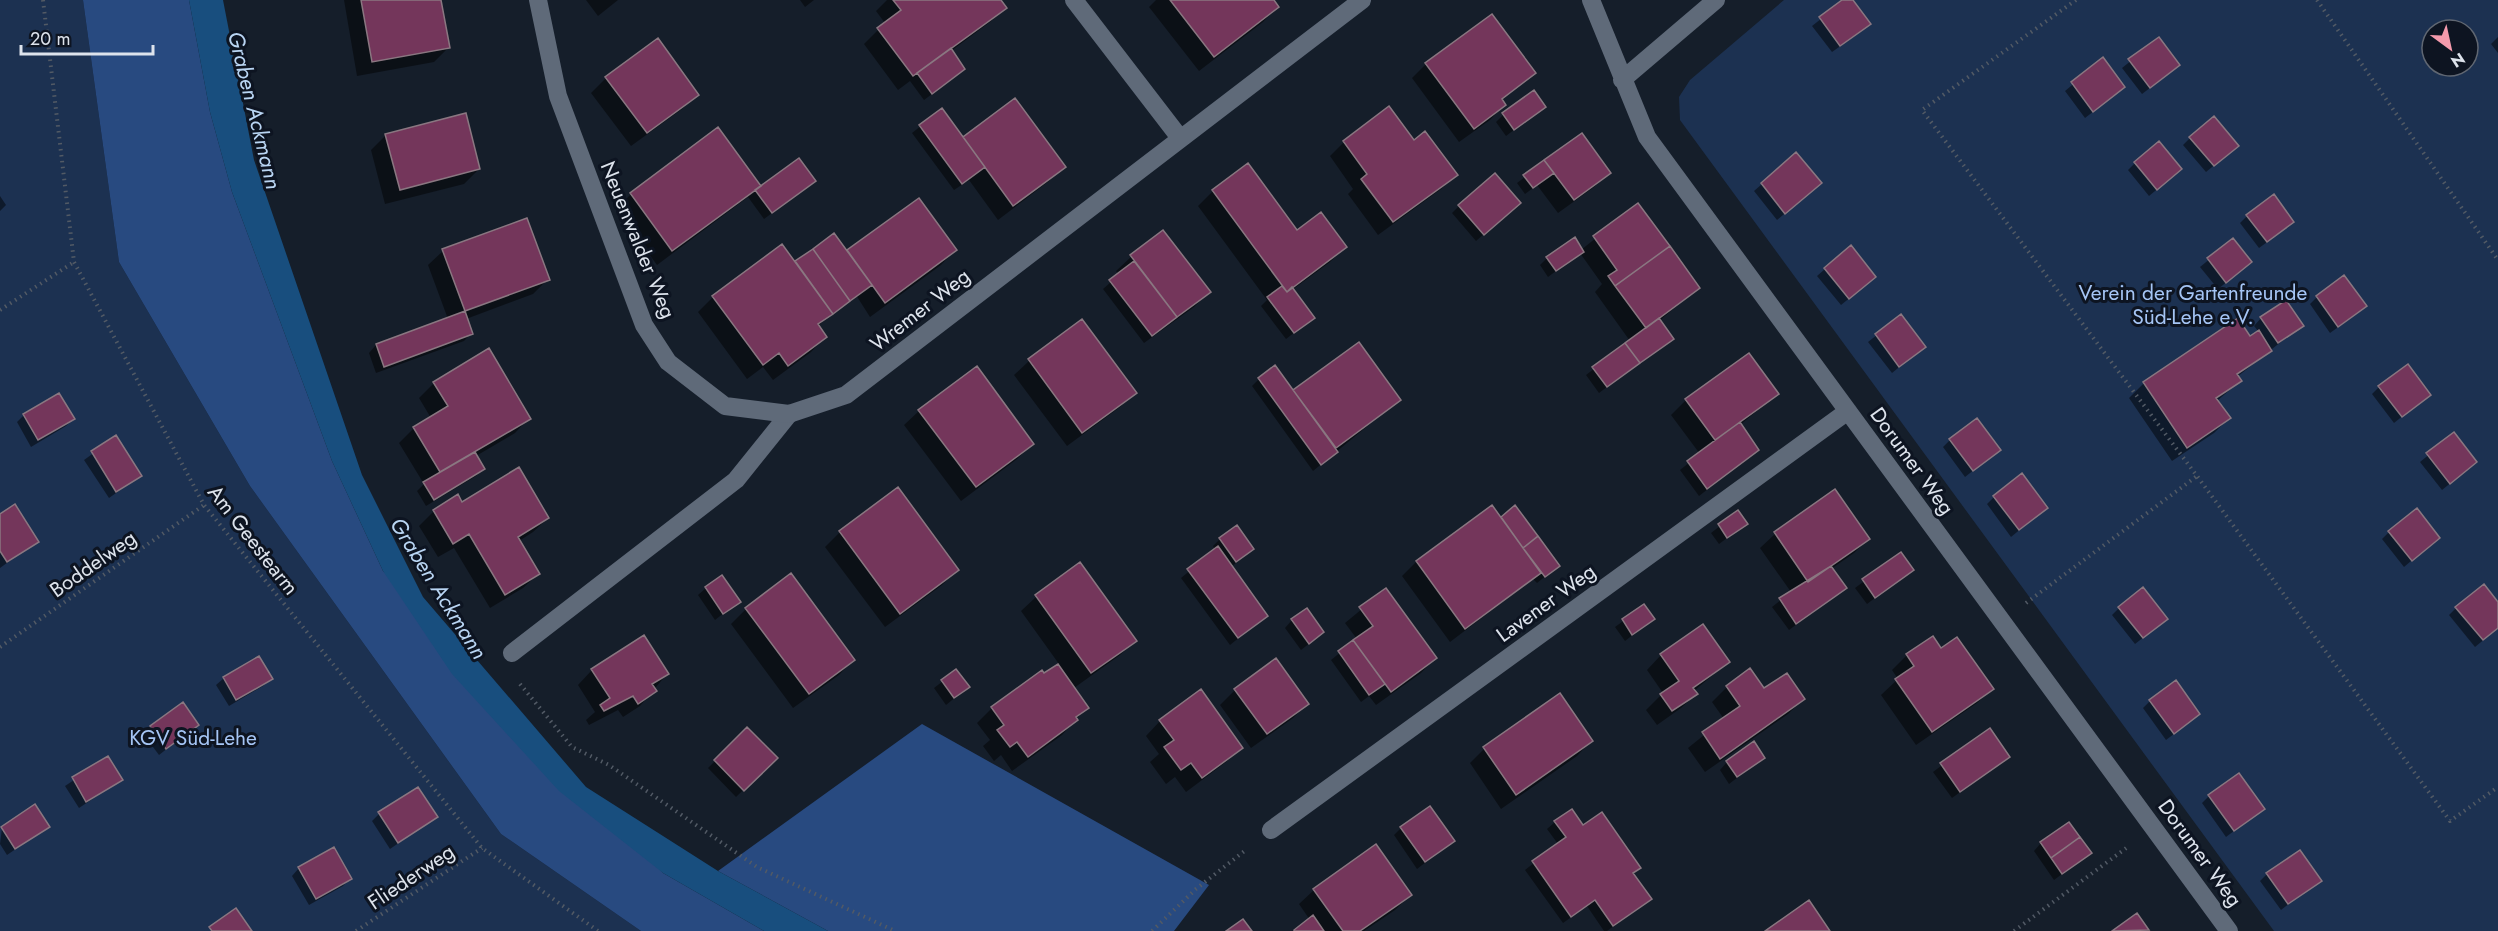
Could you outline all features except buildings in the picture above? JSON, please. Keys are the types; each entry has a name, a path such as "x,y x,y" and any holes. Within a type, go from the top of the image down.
{"street":[{"name":"Neuenwalder Weg","path":"538,0 558,96 645,325 668,362 725,406 789,414"},
{"path":"1074,0 1180,138"},
{"name":"Wremer Weg","path":"789,414 846,395 1362,0"},
{"name":"Dorumer Weg","path":"1591,0 1647,137 2229,931"},
{"path":"1623,80 1716,0"},
{"name":"Lavener Weg","path":"1271,830 1848,411"},
{"path":"512,653 736,480 789,414"}],"path":[{"name":"Am Geestearm","path":"43,0 74,262 204,506 482,848 597,931"},
{"path":"2076,0 1922,110 2197,476 2450,821 2498,787"},
{"path":"2317,0 2498,260"},
{"path":"0,310 74,262"},
{"path":"2001,621 2197,476"},
{"name":"Boddelweg","path":"0,647 204,506"},
{"path":"512,653 502,662 572,747 609,765 757,867 895,931"},
{"path":"2014,931 2154,828"},
{"path":"1152,931 1196,889 1271,830"},
{"name":"Fliederweg","path":"356,931 482,848"}],"green space":[{"name":"KGV Süd-Lehe","path":"0,0 83,0 119,262 250,486 501,834 641,931 0,931"},
{"name":"Verein der Gartenfreunde Süd-Lehe e.V.","path":"1784,0 2498,0 2498,931 2274,931 1680,120 1679,97 1690,80"}],"shaded area":[{"path":"83,0 189,0 210,112 232,192 332,461 383,571 663,873 764,931 641,931 501,834 250,486 119,262"},
{"path":"189,0 223,0 254,160 362,475 423,597 586,787 718,871 828,931 764,931 663,873 559,791 452,674 383,571 332,461 232,192 210,112"},
{"path":"922,724 1209,885 1174,931 828,931 718,871"}],"water label":[{"name":"Graben Ackmann","path":"255,110"},
{"name":"Graben Ackmann","path":"439,588"}]}
